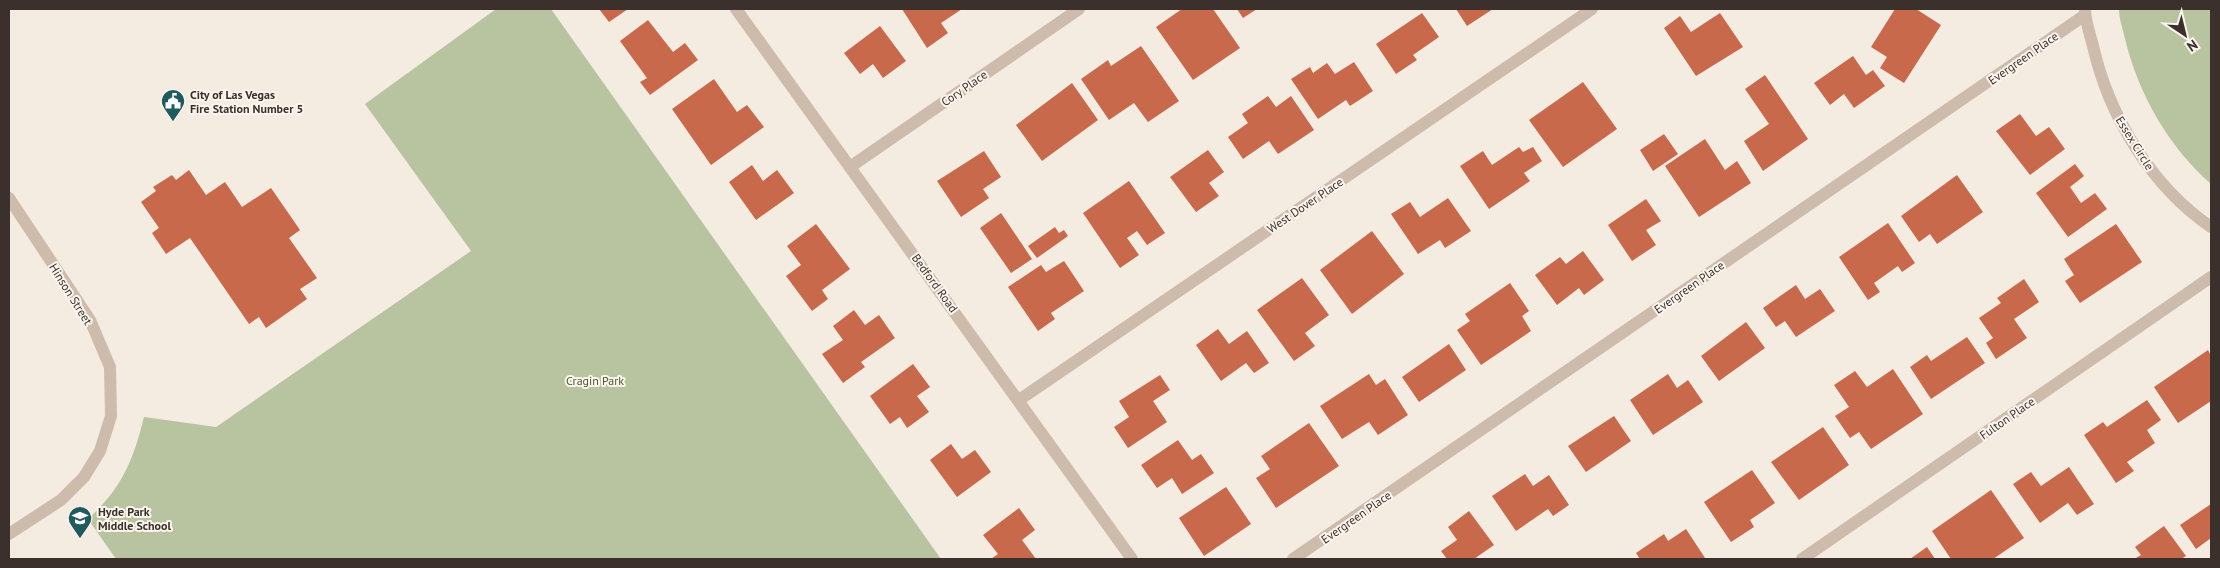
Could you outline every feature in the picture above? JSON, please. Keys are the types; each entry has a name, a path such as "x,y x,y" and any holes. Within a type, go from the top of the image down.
{"street":[{"name":"Bedford Road","path":"736,9 1132,559"},
{"name":"Cory Place","path":"850,167 1078,9"},
{"name":"West Dover Place","path":"1019,400 1592,9"},
{"name":"Essex Circle","path":"2085,12 2099,73 2122,127 2156,176 2198,218 2211,227"},
{"name":"Evergreen Place","path":"1294,559 2085,12"},
{"name":"Hinson Street","path":"9,198 90,320 110,367 111,416 100,451 84,477 61,500 9,534"},
{"name":"Fulton Place","path":"1802,559 2211,277"}],"green space":[{"name":"Cragin Park","path":"496,9 551,9 941,559 116,559 88,519 110,496 125,473 144,417 216,427 471,251 365,104"},
{"path":"2119,9 2211,9 2211,184 2181,153 2157,118 2147,99 2131,60"}],"building":[{"path":"599,9 628,9 609,22"},
{"path":"902,9 962,9 941,23 948,33 927,48"},
{"path":"1182,9 1213,9 1240,48 1193,80 1156,27"},
{"path":"1237,9 1257,9 1243,18"},
{"path":"1456,9 1493,9 1467,26"},
{"path":"1895,9 1916,9 1941,25 1904,83 1880,68 1887,57 1871,47"},
{"path":"1422,13 1439,37 1413,55 1417,60 1396,74 1376,44"},
{"path":"1720,13 1743,47 1696,76 1664,28 1680,16 1691,32"},
{"path":"648,20 673,52 685,43 698,60 650,95 640,82 647,78 620,41"},
{"path":"880,26 906,61 883,78 873,64 860,74 844,53"},
{"path":"1141,46 1179,101 1148,122 1134,103 1109,120 1081,79 1108,60 1111,66"},
{"path":"1853,56 1866,75 1873,70 1885,86 1854,108 1844,94 1830,105 1814,83"},
{"path":"1354,62 1373,91 1350,106 1346,100 1318,119 1291,79 1310,67 1313,73 1327,63 1335,74"},
{"path":"1765,75 1808,139 1763,171 1744,141 1769,124 1745,89"},
{"path":"714,79 737,112 747,105 764,127 711,165 672,109"},
{"path":"1583,82 1617,129 1563,167 1529,120"},
{"path":"1072,83 1098,120 1042,161 1016,125"},
{"path":"1268,96 1276,107 1291,96 1314,130 1278,154 1269,141 1243,159 1228,137 1248,123 1242,114"},
{"path":"2020,114 2036,136 2049,127 2065,149 2030,175 1996,131"},
{"path":"1664,134 1678,154 1653,171 1640,150"},
{"path":"1705,139 1725,170 1737,161 1751,183 1699,217 1665,166"},
{"path":"1519,147 1523,152 1533,147 1542,161 1524,173 1530,181 1489,209 1460,166 1483,151 1492,165"},
{"path":"1208,150 1224,172 1209,183 1219,196 1196,212 1170,177"},
{"path":"984,151 1001,177 983,189 989,198 961,217 937,181"},
{"path":"2075,164 2084,176 2070,187 2081,203 2095,193 2107,209 2068,237 2036,193"},
{"path":"752,165 763,181 777,170 794,193 756,220 729,182"},
{"path":"189,170 206,195 225,182 242,207 271,188 300,230 289,238 317,278 300,289 307,299 266,328 259,317 249,324 190,238 166,254 152,233 159,228 141,202 156,191 153,187 172,175 176,180"},
{"path":"1957,175 1983,212 1937,244 1930,234 1919,242 1901,216"},
{"path":"1129,181 1165,233 1147,245 1137,231 1127,238 1139,255 1120,268 1083,213"},
{"path":"1448,198 1471,231 1445,248 1440,240 1418,254 1391,214 1410,202 1420,217"},
{"path":"1646,199 1661,221 1646,230 1656,245 1632,261 1608,225"},
{"path":"1001,213 1032,259 1011,273 980,228"},
{"path":"1888,223 1915,263 1902,272 1898,266 1874,283 1880,292 1868,300 1839,257"},
{"path":"816,224 850,269 822,290 828,299 812,311 786,276 801,265 787,246"},
{"path":"2116,224 2142,262 2080,303 2065,281 2074,275 2064,259"},
{"path":"1055,227 1059,233 1064,230 1068,236 1037,258 1028,246"},
{"path":"1372,231 1404,274 1352,314 1320,270"},
{"path":"1583,251 1604,280 1584,295 1579,288 1557,305 1535,275 1560,257 1566,264"},
{"path":"1064,261 1084,291 1051,313 1055,319 1038,331 1008,287 1041,265 1046,272"},
{"path":"1302,278 1329,315 1305,333 1315,346 1294,361 1257,310"},
{"path":"2024,279 2039,302 2014,319 2027,338 1996,359 1986,343 1993,338 1979,318 2001,303 1997,298"},
{"path":"1510,283 1529,311 1522,316 1531,331 1481,365 1457,330 1470,321 1465,314"},
{"path":"1796,285 1805,299 1820,289 1835,311 1796,337 1785,321 1776,327 1763,308"},
{"path":"854,310 865,325 879,315 895,338 861,362 865,367 843,383 822,354 843,340 833,326"},
{"path":"1746,322 1765,348 1719,381 1701,356"},
{"path":"1218,329 1229,344 1247,331 1269,363 1254,373 1246,363 1221,381 1196,345"},
{"path":"1967,337 1985,363 1931,399 1910,367 1927,355 1931,361"},
{"path":"1449,344 1466,370 1419,402 1402,377"},
{"path":"2208,350 2211,356 2211,401 2178,423 2154,387"},
{"path":"913,364 930,387 917,396 929,412 907,428 900,417 890,424 870,396"},
{"path":"1893,369 1923,414 1871,449 1859,432 1850,438 1835,416 1849,407 1834,385 1855,371 1867,387"},
{"path":"1369,374 1376,385 1385,379 1408,415 1378,435 1369,422 1342,439 1320,406"},
{"path":"1668,374 1677,388 1688,380 1703,402 1653,435 1630,400"},
{"path":"1160,375 1170,390 1153,401 1167,422 1128,448 1114,427 1129,417 1119,401"},
{"path":"2147,400 2161,420 2147,430 2155,443 2127,462 2134,471 2116,483 2084,435 2103,422 2107,427"},
{"path":"1614,416 1631,441 1586,472 1568,446"},
{"path":"1309,423 1339,466 1276,508 1256,478 1270,469 1261,456"},
{"path":"1823,427 1849,465 1799,500 1771,462"},
{"path":"1178,440 1192,460 1201,454 1214,473 1182,494 1172,478 1157,488 1141,465"},
{"path":"951,444 962,459 975,450 991,472 957,497 930,460"},
{"path":"2069,467 2094,504 2077,515 2068,503 2040,523 2013,484 2031,472 2041,486"},
{"path":"1752,470 1775,503 1750,520 1754,527 1731,542 1704,502"},
{"path":"1525,474 1533,486 1549,475 1569,505 1553,516 1548,509 1516,531 1492,496"},
{"path":"1226,487 1251,524 1204,556 1179,518"},
{"path":"1991,490 2024,538 1993,559 1951,559 1932,531"},
{"path":"2211,504 2211,538 2196,549 2180,525"},
{"path":"1019,508 1035,530 1022,540 1036,559 991,559 998,554 983,535"},
{"path":"1469,511 1494,545 1474,559 1447,559 1441,551 1457,540 1448,527"},
{"path":"2164,526 2186,556 2181,559 2134,559 2141,555 2135,547"},
{"path":"1686,529 1705,558 1640,559 1636,553 1664,534 1668,541"},
{"path":"1927,547 1935,559 1910,559"}],"place":[{"name":"City of Las Vegas Fire Station Number 5","path":"173,122"},
{"name":"Hyde Park Middle School","path":"80,539"}]}
